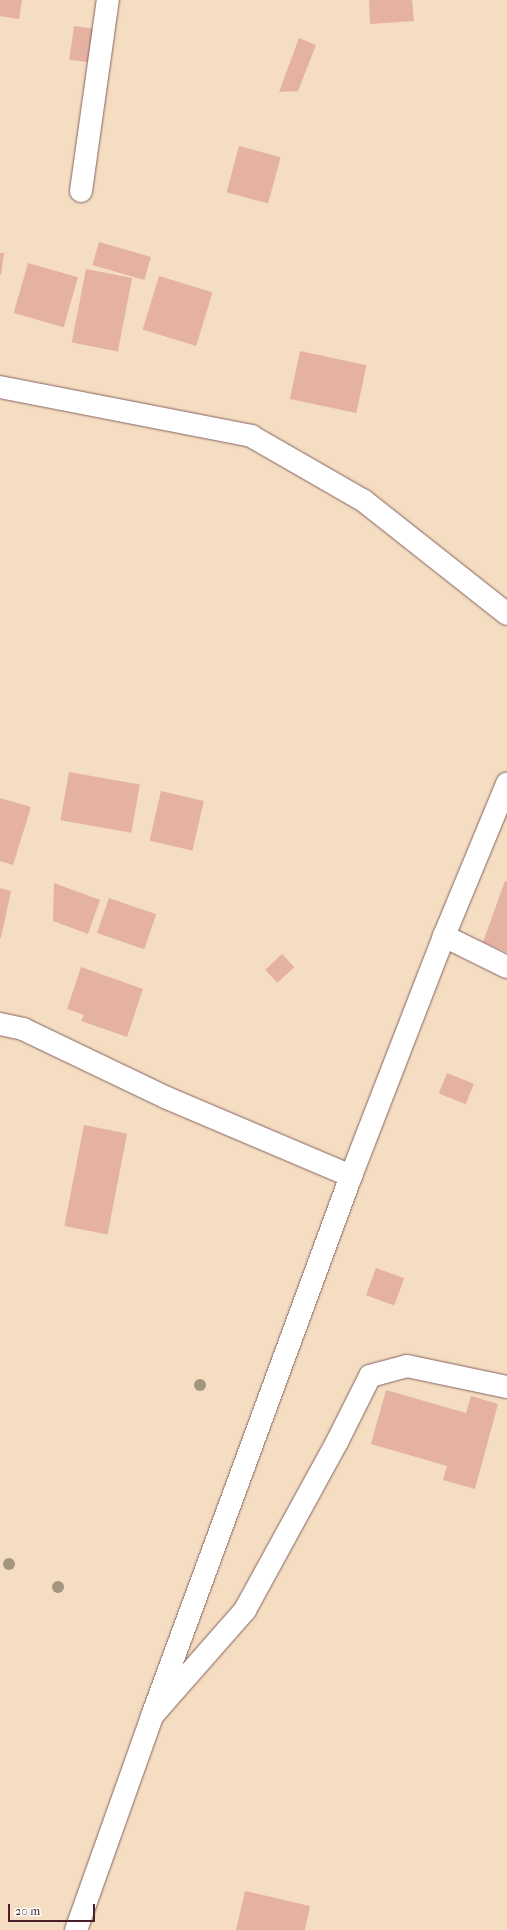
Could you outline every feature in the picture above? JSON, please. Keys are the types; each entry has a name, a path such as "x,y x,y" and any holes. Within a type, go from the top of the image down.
{"street":[{"path":"81,191 108,0"},
{"path":"0,387 250,436 364,501 507,614"},
{"path":"76,1930 152,1716 351,1176 444,936 507,784"},
{"path":"444,936 507,966"},
{"path":"0,1024 23,1029 167,1098 351,1176"},
{"path":"152,1716 245,1610 337,1442 370,1376 406,1366 507,1388"}],"building":[{"path":"0,0 22,0 19,19 0,16"},
{"path":"369,0 412,0 414,21 370,24"},
{"path":"74,26 95,29 90,63 69,60"},
{"path":"299,38 316,45 298,91 279,92"},
{"path":"239,146 281,157 268,203 227,192"},
{"path":"99,242 151,257 144,280 92,265"},
{"path":"0,253 4,253 1,275 0,275"},
{"path":"28,263 78,277 64,327 14,313"},
{"path":"86,269 132,278 118,352 72,343"},
{"path":"159,276 213,292 196,346 143,330"},
{"path":"300,351 367,365 356,413 290,399"},
{"path":"69,772 140,785 131,833 60,820"},
{"path":"161,791 204,801 192,851 150,841"},
{"path":"0,798 31,807 13,865 0,861"},
{"path":"505,881 507,882 507,952 483,942"},
{"path":"54,883 100,900 88,934 53,921"},
{"path":"0,888 11,891 1,938 0,938"},
{"path":"109,898 156,914 144,949 97,933"},
{"path":"282,954 294,967 277,983 265,970"},
{"path":"81,967 143,989 127,1037 81,1021 84,1015 67,1009"},
{"path":"447,1073 474,1084 466,1104 439,1093"},
{"path":"84,1125 127,1133 108,1235 64,1226"},
{"path":"376,1268 404,1278 394,1306 366,1295"},
{"path":"386,1390 466,1413 471,1396 498,1404 475,1489 443,1480 447,1466 371,1444"},
{"path":"245,1891 310,1906 305,1930 236,1930"}]}
